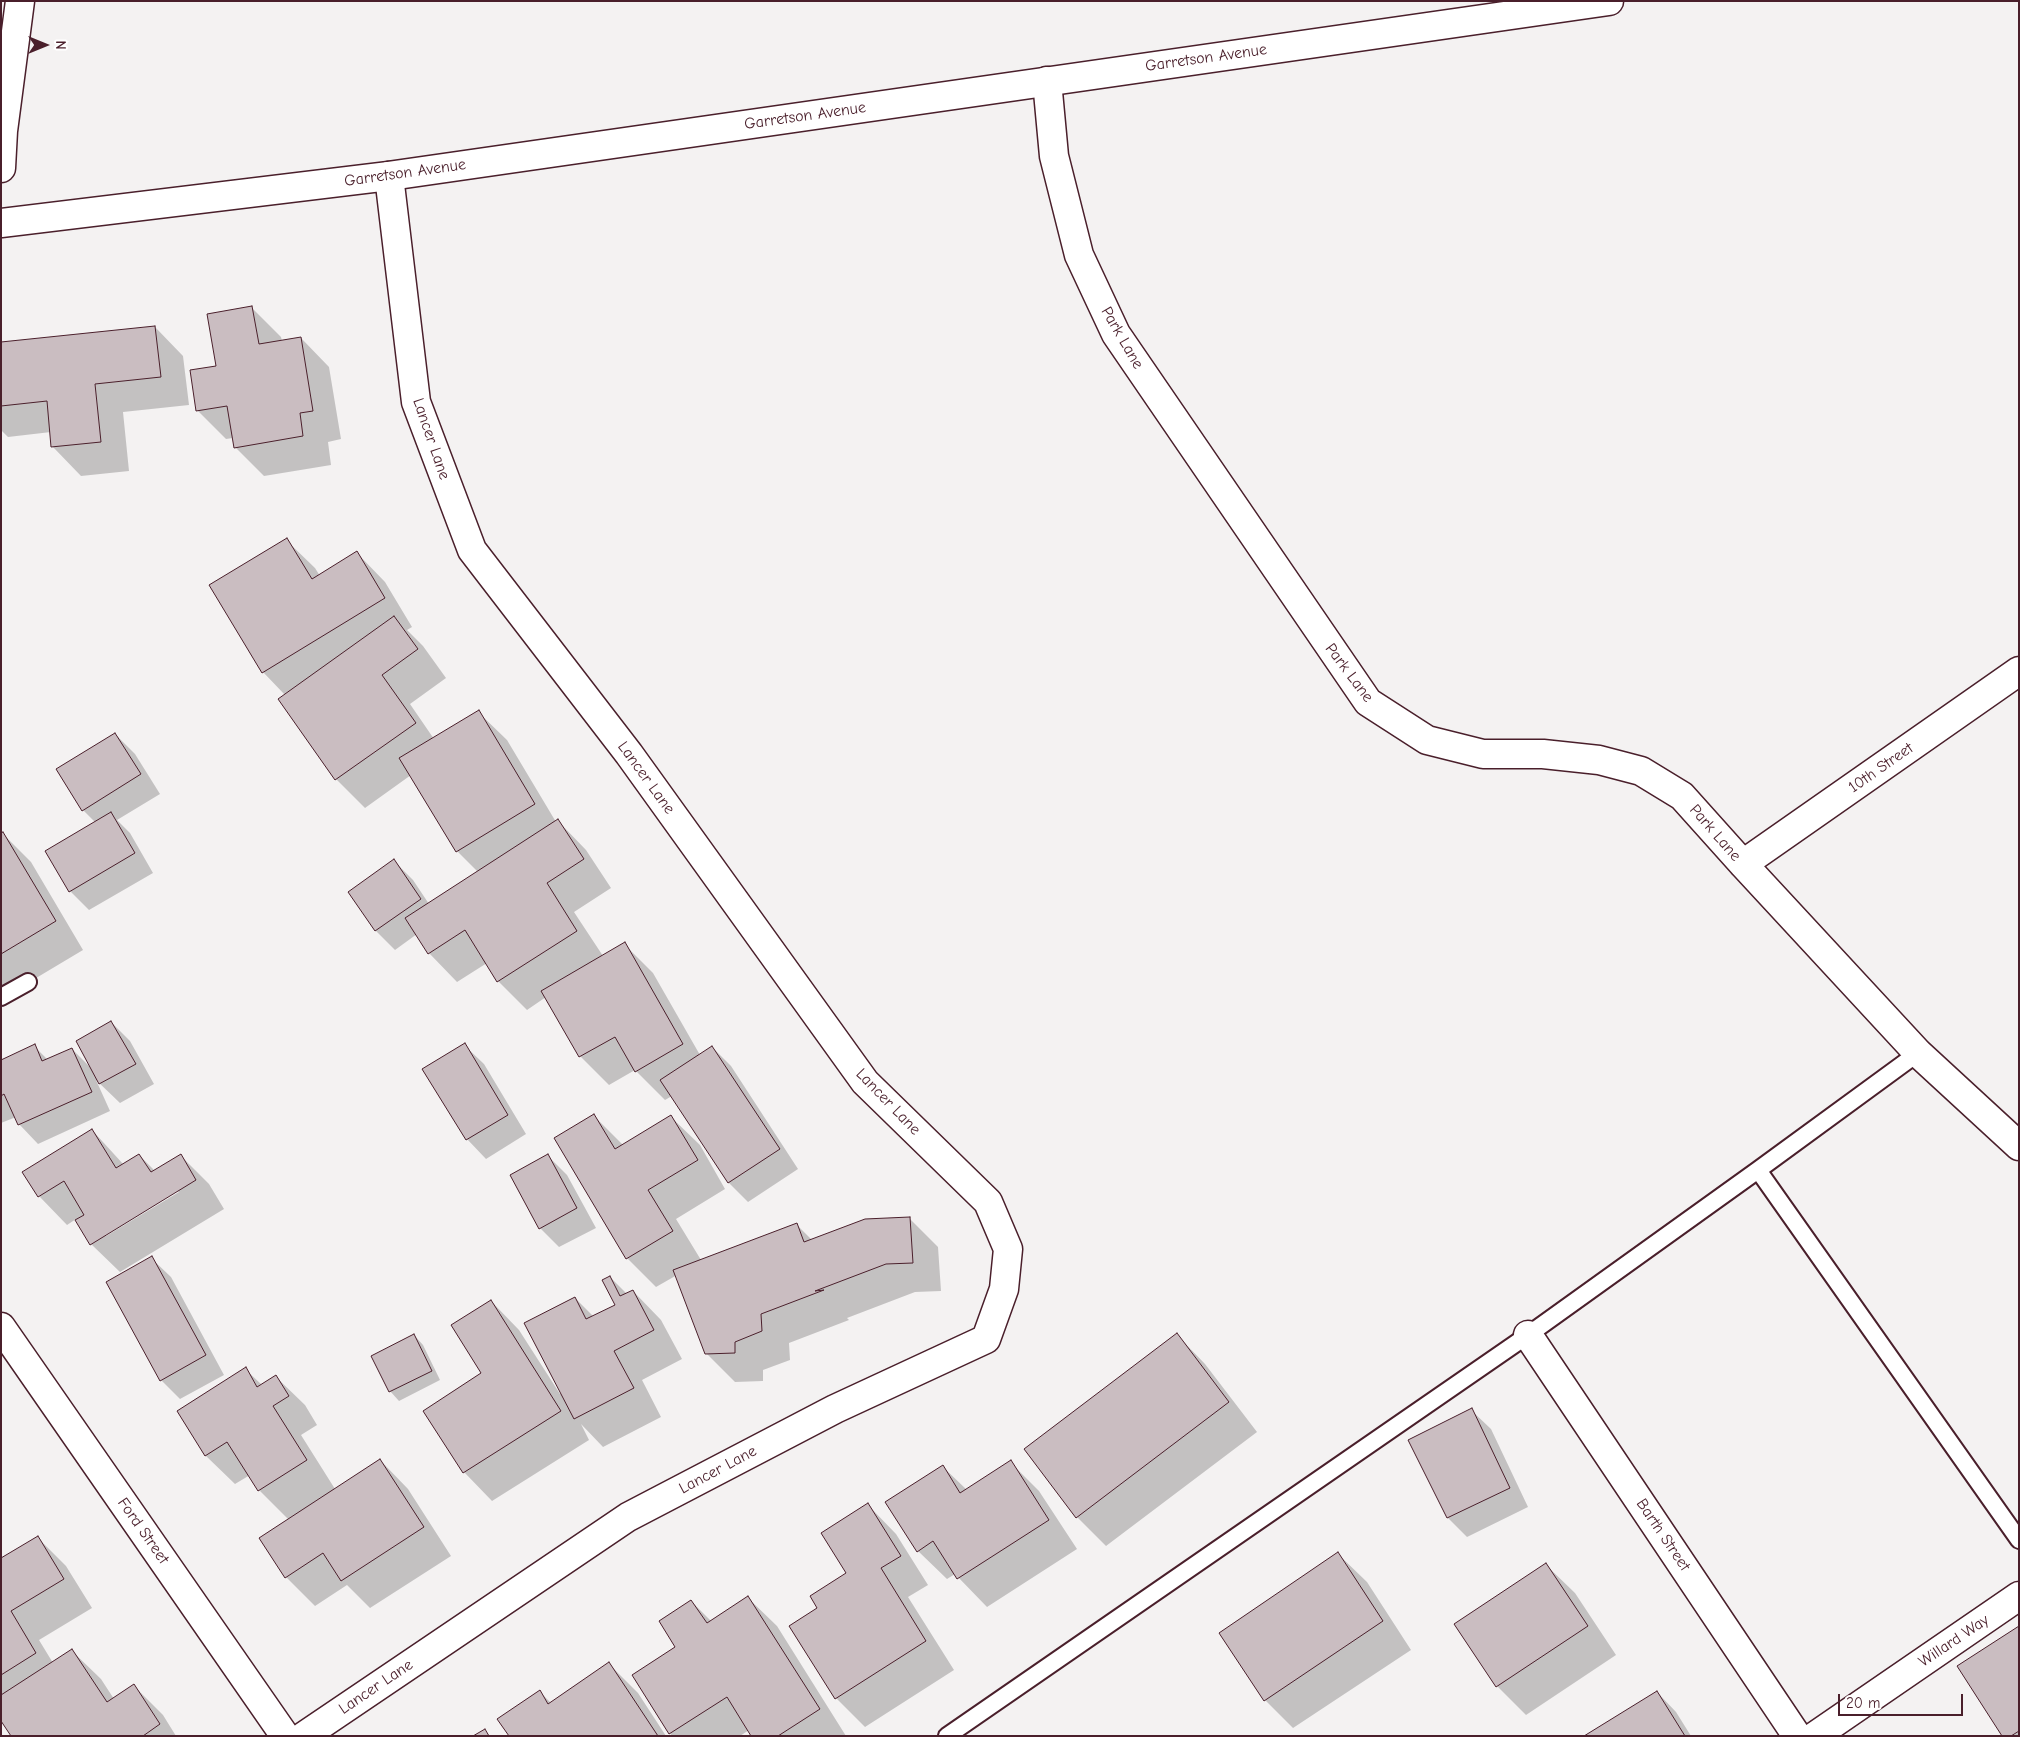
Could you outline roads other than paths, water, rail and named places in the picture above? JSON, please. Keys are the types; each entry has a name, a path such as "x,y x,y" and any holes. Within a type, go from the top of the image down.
{"street":[{"path":"1,168 20,1"},
{"name":"Garretson Avenue","path":"1,223 390,176 1609,1"},
{"name":"Park Lane","path":"1047,81 1054,156 1079,255 1116,334 1368,702 1427,740 1483,754 1543,754 1599,760 1641,771 1682,796 1918,1053 2019,1146"},
{"name":"Lancer Lane","path":"304,1736 628,1517 835,1409 986,1339 1004,1289 1008,1249 988,1202 864,1082 629,754 472,550 416,402 390,176"},
{"name":"10th Street","path":"1743,864 2019,671"},
{"name":"Ford Street","path":"1,1327 284,1736"},
{"name":"Barth Street","path":"1528,1334 1797,1736"},
{"name":"Willard Way","path":"1815,1736 2019,1596"}],"lane":[{"path":"1,997 28,982"},
{"path":"948,1736 1528,1334 1918,1053"},
{"path":"1758,1170 2019,1540"}]}
